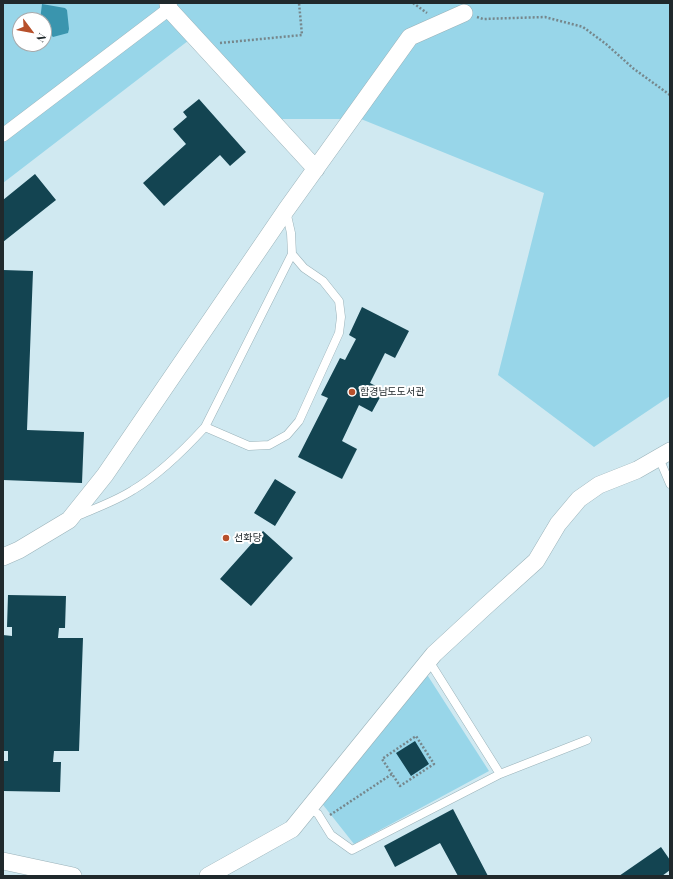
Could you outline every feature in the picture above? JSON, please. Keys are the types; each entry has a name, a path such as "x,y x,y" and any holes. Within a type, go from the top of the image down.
{"street":[{"path":"3,135 169,6 316,169"},
{"path":"3,557 19,550 69,520 105,475 286,210 410,37 464,13"},
{"path":"208,876 292,828 429,661 486,606 536,561 558,524 579,499 599,485 638,470 664,454"},
{"path":"3,860 73,876"}],"lane":[{"path":"69,520 134,490 157,473 205,427 292,254 291,233 286,210"},
{"path":"205,427 249,446 269,445 287,435 299,421 339,333 342,317 339,301 323,281 304,268 292,254"},
{"path":"664,454 670,484"},
{"path":"429,661 500,774"},
{"path":"309,808 318,814 331,835 352,850 500,774 587,740"}],"path":[{"path":"202,44 302,35 299,3"},
{"path":"464,13 483,19 545,17 583,27 606,44 634,69 670,95"},
{"path":"416,736 434,764 400,786 392,774 382,759 416,736"},
{"path":"322,820 392,774"}],"shaded area":[{"path":"3,3 670,3 670,396 594,447 498,375 544,193 361,119 278,119 197,34 3,183"},
{"path":"42,4 65,8 67,10 68,33 53,37 52,12 41,12"},
{"path":"426,673 489,771 354,844 320,801"}],"building":[{"path":"199,99 246,152 230,166 220,155 164,206 143,183 186,144 173,129 187,117 183,112"},
{"path":"35,174 56,200 3,242 3,200"},
{"path":"3,270 33,271 27,430 84,432 82,483 3,480"},
{"name":"함경남도도서관","path":"362,307 409,331 395,358 385,353 370,383 384,390 372,412 359,405 342,441 357,449 342,479 298,457 328,398 321,395 340,358 345,360 356,339 349,335"},
{"path":"275,479 296,492 275,526 254,513"},
{"path":"263,531 293,558 251,606 220,579"},
{"path":"8,595 66,596 65,628 59,628 58,638 83,638 79,751 54,751 53,762 61,762 60,792 3,791 4,761 8,761 8,751 3,751 3,635 12,636 12,627 7,627"},
{"path":"415,741 429,764 411,776 396,753"},
{"path":"453,809 488,876 458,876 440,843 395,867 384,846"},
{"path":"661,847 670,860 670,870 662,876 619,876"}],"place":[{"name":"함경남도도서관","path":"352,392"},
{"name":"선화당","path":"226,538"}]}
